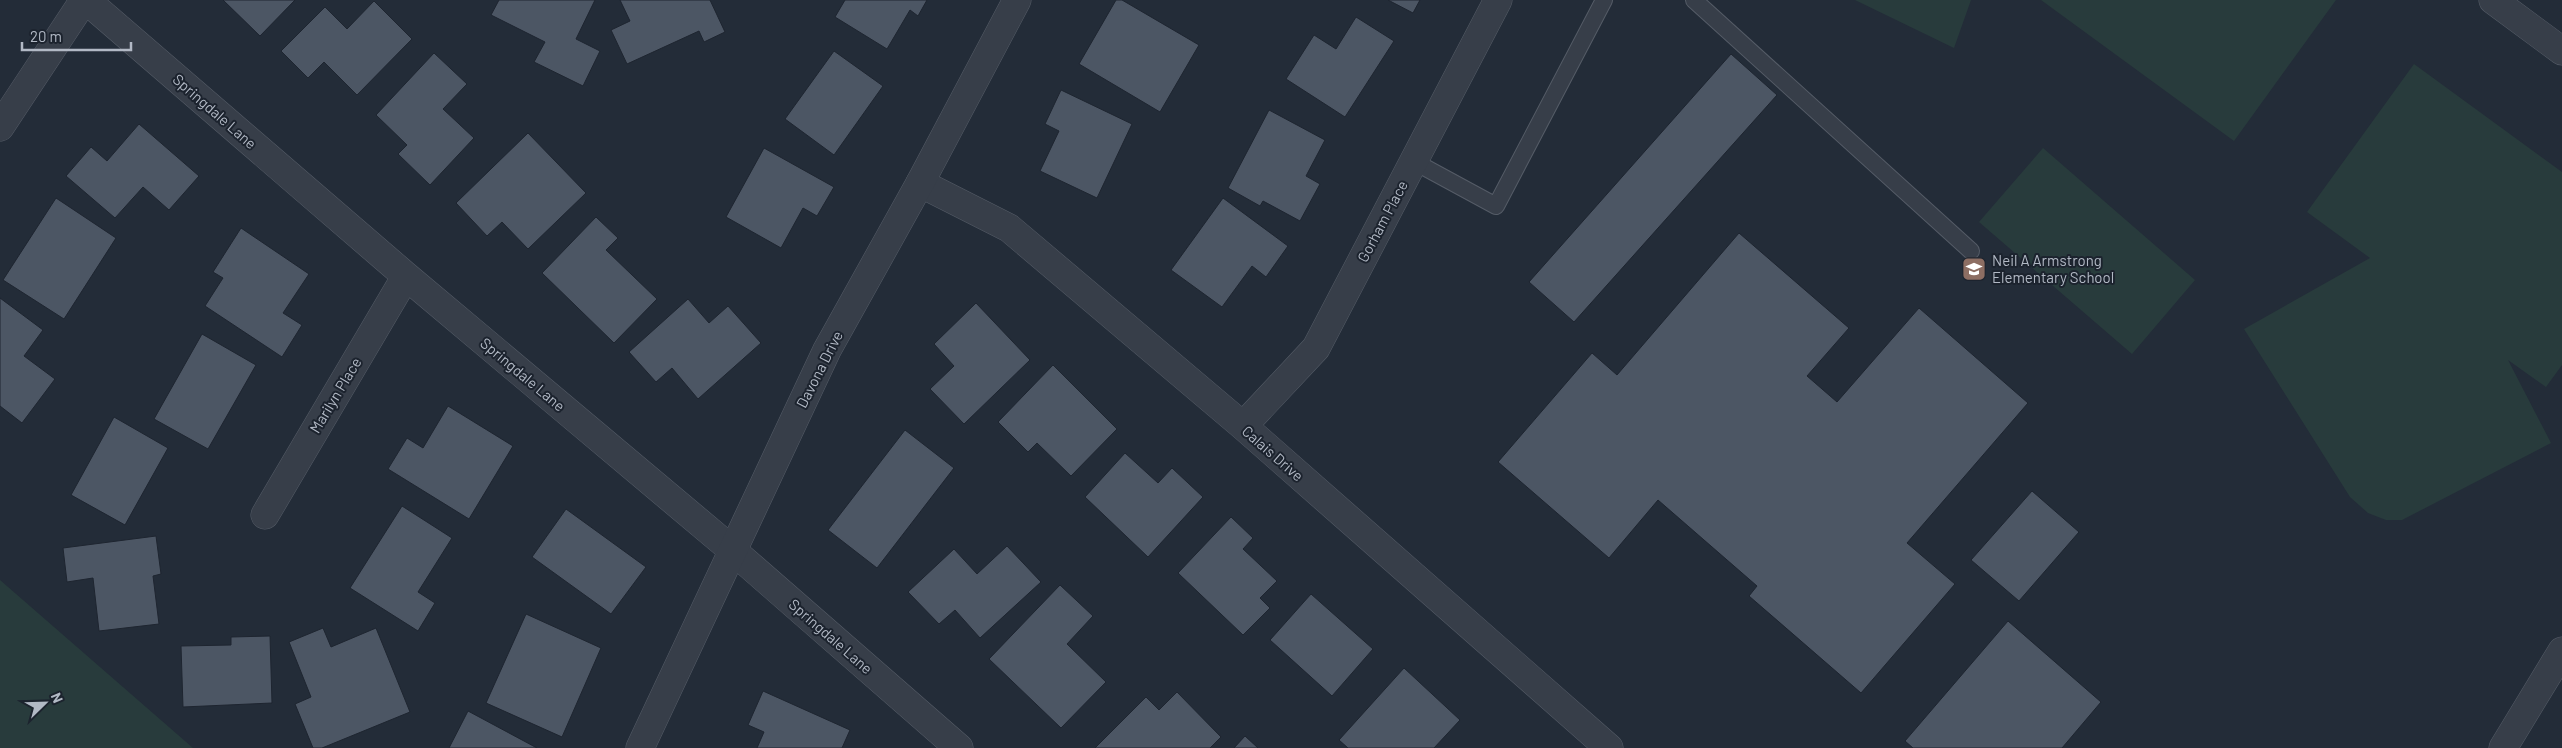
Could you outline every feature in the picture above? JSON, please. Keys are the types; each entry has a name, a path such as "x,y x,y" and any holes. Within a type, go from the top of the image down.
{"street":[{"path":"0,127 85,0"},
{"name":"Springdale Lane","path":"85,0 406,276 731,549 959,748"},
{"name":"Davona Drive","path":"640,748 731,549 827,350 920,183 1017,0"},
{"name":"Gorham Place","path":"1243,426 1316,348 1498,0"},
{"path":"2493,0 2562,51"},
{"name":"Calais Drive","path":"920,183 1009,228 1243,426 1609,748"},
{"name":"Marilyn Place","path":"265,515 406,276"},
{"path":"2502,748 2562,651"}],"lane":[{"path":"1413,161 1496,206 1604,0"},
{"path":"1694,0 1971,251"}],"shaded area":[{"path":"1855,0 1971,0 1954,48"},
{"path":"2041,0 2336,0 2234,141"},
{"path":"2414,64 2562,172 2562,365 2546,387 2508,360 2551,443 2402,520 2386,520 2368,513 2350,497 2244,329 2370,258 2307,212"},
{"path":"2043,148 2195,280 2132,354 1979,222"},
{"path":"0,580 193,748 0,748"}],"building":[{"path":"223,0 295,0 260,36"},
{"path":"499,0 595,0 576,39 600,51 583,86 534,62 545,42 491,15"},
{"path":"620,0 710,0 725,32 704,42 699,31 627,64 611,30 630,21"},
{"path":"845,0 927,0 918,16 910,10 887,49 835,17"},
{"path":"1116,0 1122,0 1199,45 1160,112 1079,64"},
{"path":"1388,0 1420,0 1413,13"},
{"path":"374,1 412,39 357,95 324,62 308,78 281,51 325,7 347,29"},
{"path":"1356,17 1394,41 1345,117 1286,79 1314,35 1336,49"},
{"path":"834,51 883,86 834,155 785,119"},
{"path":"434,53 467,84 443,109 474,138 430,185 398,154 407,145 376,115"},
{"path":"1731,54 1777,95 1574,322 1529,282"},
{"path":"1061,90 1132,124 1097,198 1040,171 1059,131 1045,124"},
{"path":"1269,110 1325,140 1306,176 1320,184 1300,221 1263,201 1260,206 1228,188"},
{"path":"139,124 199,176 169,210 143,187 115,218 66,176 91,147 107,161"},
{"path":"528,133 586,193 528,249 502,222 487,236 456,203"},
{"path":"764,148 834,187 817,216 803,208 781,248 726,217"},
{"path":"56,198 116,238 64,319 3,280"},
{"path":"1223,198 1288,246 1266,277 1252,266 1222,307 1171,270"},
{"path":"596,217 618,238 606,250 657,299 614,343 542,273"},
{"path":"241,228 309,274 283,313 302,325 282,357 205,306 223,278 213,272"},
{"path":"1739,233 1849,328 1807,376 1837,402 1919,308 2028,403 1907,543 1955,584 1861,693 1749,596 1757,586 1658,500 1609,558 1498,462 1592,353 1617,375"},
{"path":"0,298 43,330 24,356 55,379 22,423 0,406"},
{"path":"688,299 709,323 728,306 761,343 698,399 672,368 656,382 629,352"},
{"path":"976,303 1030,360 964,424 930,389 954,366 934,344"},
{"path":"202,334 256,365 208,449 154,419"},
{"path":"1053,365 1117,429 1071,476 1037,443 1028,452 998,422"},
{"path":"448,406 513,446 469,519 388,469 407,438 423,448"},
{"path":"114,417 168,448 125,525 71,495"},
{"path":"905,430 954,468 877,568 828,530"},
{"path":"1125,453 1158,483 1172,468 1203,497 1148,557 1085,497"},
{"path":"2032,491 2079,532 2019,601 1971,560"},
{"path":"402,506 452,538 418,592 435,603 418,631 350,588"},
{"path":"566,509 646,567 611,614 532,557"},
{"path":"1231,517 1253,538 1243,549 1277,581 1260,598 1270,608 1243,635 1178,573"},
{"path":"156,536 161,574 153,576 159,624 99,631 93,578 67,582 63,548"},
{"path":"1007,546 1041,582 980,638 955,610 939,624 908,592 954,549 977,574"},
{"path":"1060,585 1093,616 1067,644 1106,682 1061,728 989,659"},
{"path":"1311,594 1373,649 1332,696 1270,640"},
{"path":"526,614 601,648 562,737 486,703"},
{"path":"2008,621 2101,702 2062,748 1913,748 1905,741"},
{"path":"323,628 331,647 376,628 410,712 322,748 313,748 295,704 311,697 289,642"},
{"path":"270,636 272,703 183,707 181,646 231,645 231,637"},
{"path":"1404,668 1460,720 1434,748 1348,748 1339,740"},
{"path":"763,691 850,730 842,748 757,748 764,732 748,725"},
{"path":"1177,692 1221,737 1210,748 1095,748 1146,697 1159,710"},
{"path":"468,711 537,748 449,748"},
{"path":"1245,736 1258,748 1234,748"}],"place":[{"name":"Neil A Armstrong Elementary School","path":"1974,269"}]}
